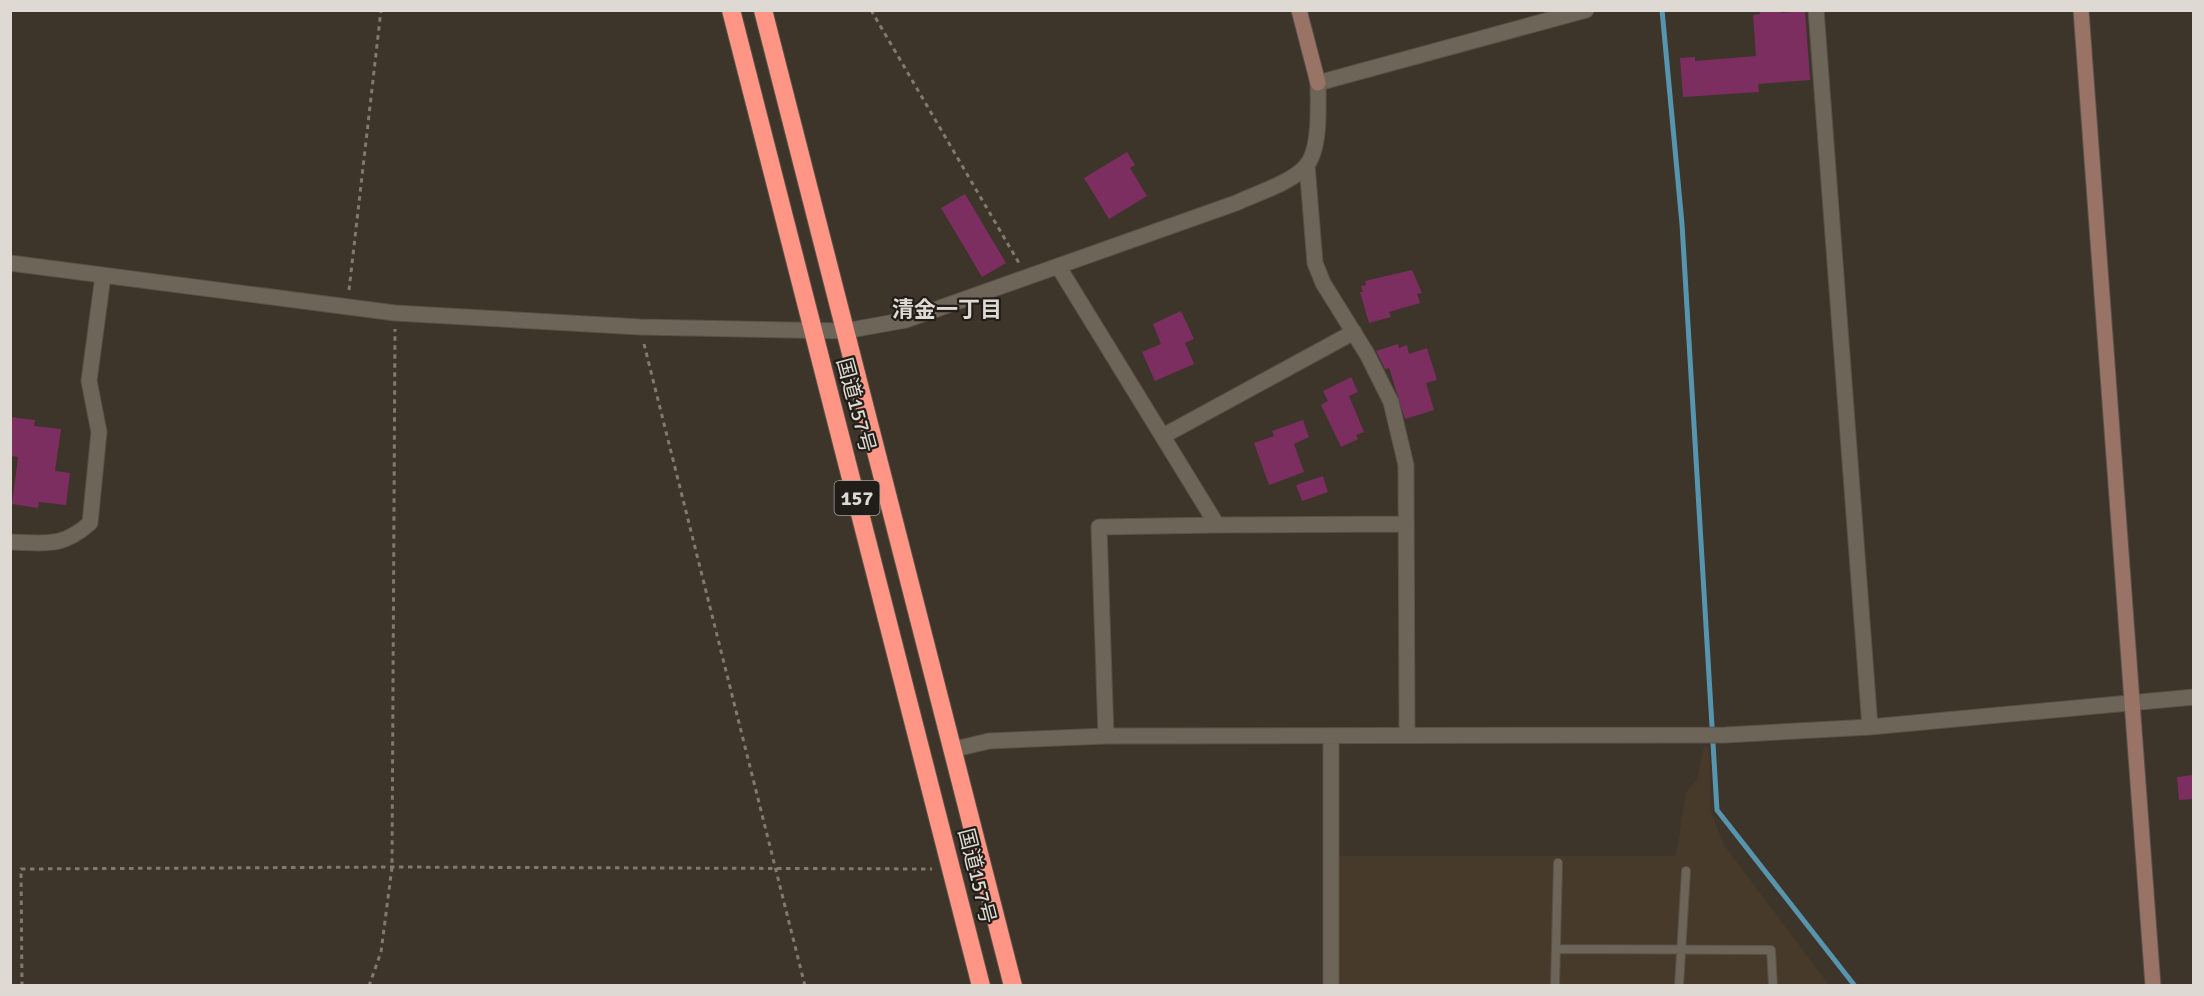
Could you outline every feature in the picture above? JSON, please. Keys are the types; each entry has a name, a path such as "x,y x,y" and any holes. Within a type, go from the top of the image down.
{"highway":[{"name":"国道157号","path":"731,10 981,986"},
{"name":"国道157号","path":"763,10 1013,986"}],"street":[{"path":"1299,10 1318,83 1318,129 1307,165 1315,263 1323,283 1354,332 1391,402 1406,465 1407,734"},
{"path":"1318,83 1586,10"},
{"path":"1816,10 1870,727"},
{"path":"2081,10 2130,702 2153,986"},
{"path":"10,263 395,313 640,327 812,328 845,331 906,320 1236,203 1283,182 1307,165"},
{"path":"1058,266 1216,525"},
{"path":"10,542 49,543 73,538 90,523 99,432 88,381 103,276"},
{"path":"1163,436 1354,332"},
{"path":"1106,736 1100,527 1406,524"},
{"path":"951,750 988,741 1106,736 1725,735 1870,727 2193,697"},
{"path":"1331,736 1331,986"}],"lane":[{"path":"1556,986 1558,863"},
{"path":"1680,986 1686,871"},
{"path":"1556,949 1681,952 1771,950 1773,986"}],"path":[{"path":"347,307 381,10"},
{"path":"872,10 1027,277"},
{"path":"369,986 381,952 393,867 395,313"},
{"path":"640,327 805,986"},
{"path":"22,986 21,869 393,867 952,869"}],"shaded area":[{"path":"1704,746 1709,747 1711,812 1724,845 1829,985 1336,986 1336,856 1676,856 1686,792 1697,780"}],"building":[{"path":"1760,10 1781,10 1781,13 1805,11 1810,80 1758,84 1759,92 1683,97 1680,58 1695,57 1695,61 1756,56 1753,15 1760,14"},
{"path":"1127,152 1135,165 1130,168 1147,196 1109,219 1084,178"},
{"path":"965,194 1006,263 982,277 941,208"},
{"path":"1412,270 1422,293 1417,294 1420,303 1389,312 1391,317 1369,323 1360,292 1363,292 1361,286 1366,285 1365,281"},
{"path":"1181,311 1194,339 1185,343 1194,364 1155,381 1142,352 1161,344 1153,324"},
{"path":"1398,344 1399,348 1407,345 1409,354 1427,348 1437,380 1426,383 1434,410 1405,419 1389,368 1385,369 1376,351"},
{"path":"1351,377 1358,392 1349,396 1364,432 1356,435 1358,439 1341,447 1321,405 1328,401 1323,391"},
{"path":"10,417 35,420 34,426 61,429 55,471 70,473 66,505 39,502 38,508 12,504 18,457 10,456"},
{"path":"1303,420 1309,437 1294,444 1304,472 1269,485 1254,443 1274,436 1272,431"},
{"path":"1323,476 1328,492 1302,501 1296,485"},
{"path":"2193,775 2193,799 2179,800 2177,777"}],"waterway":[{"path":"1662,10 1682,224 1717,810 1855,986"}],"district":[{"name":"清金一丁目","path":"947,309"}]}
